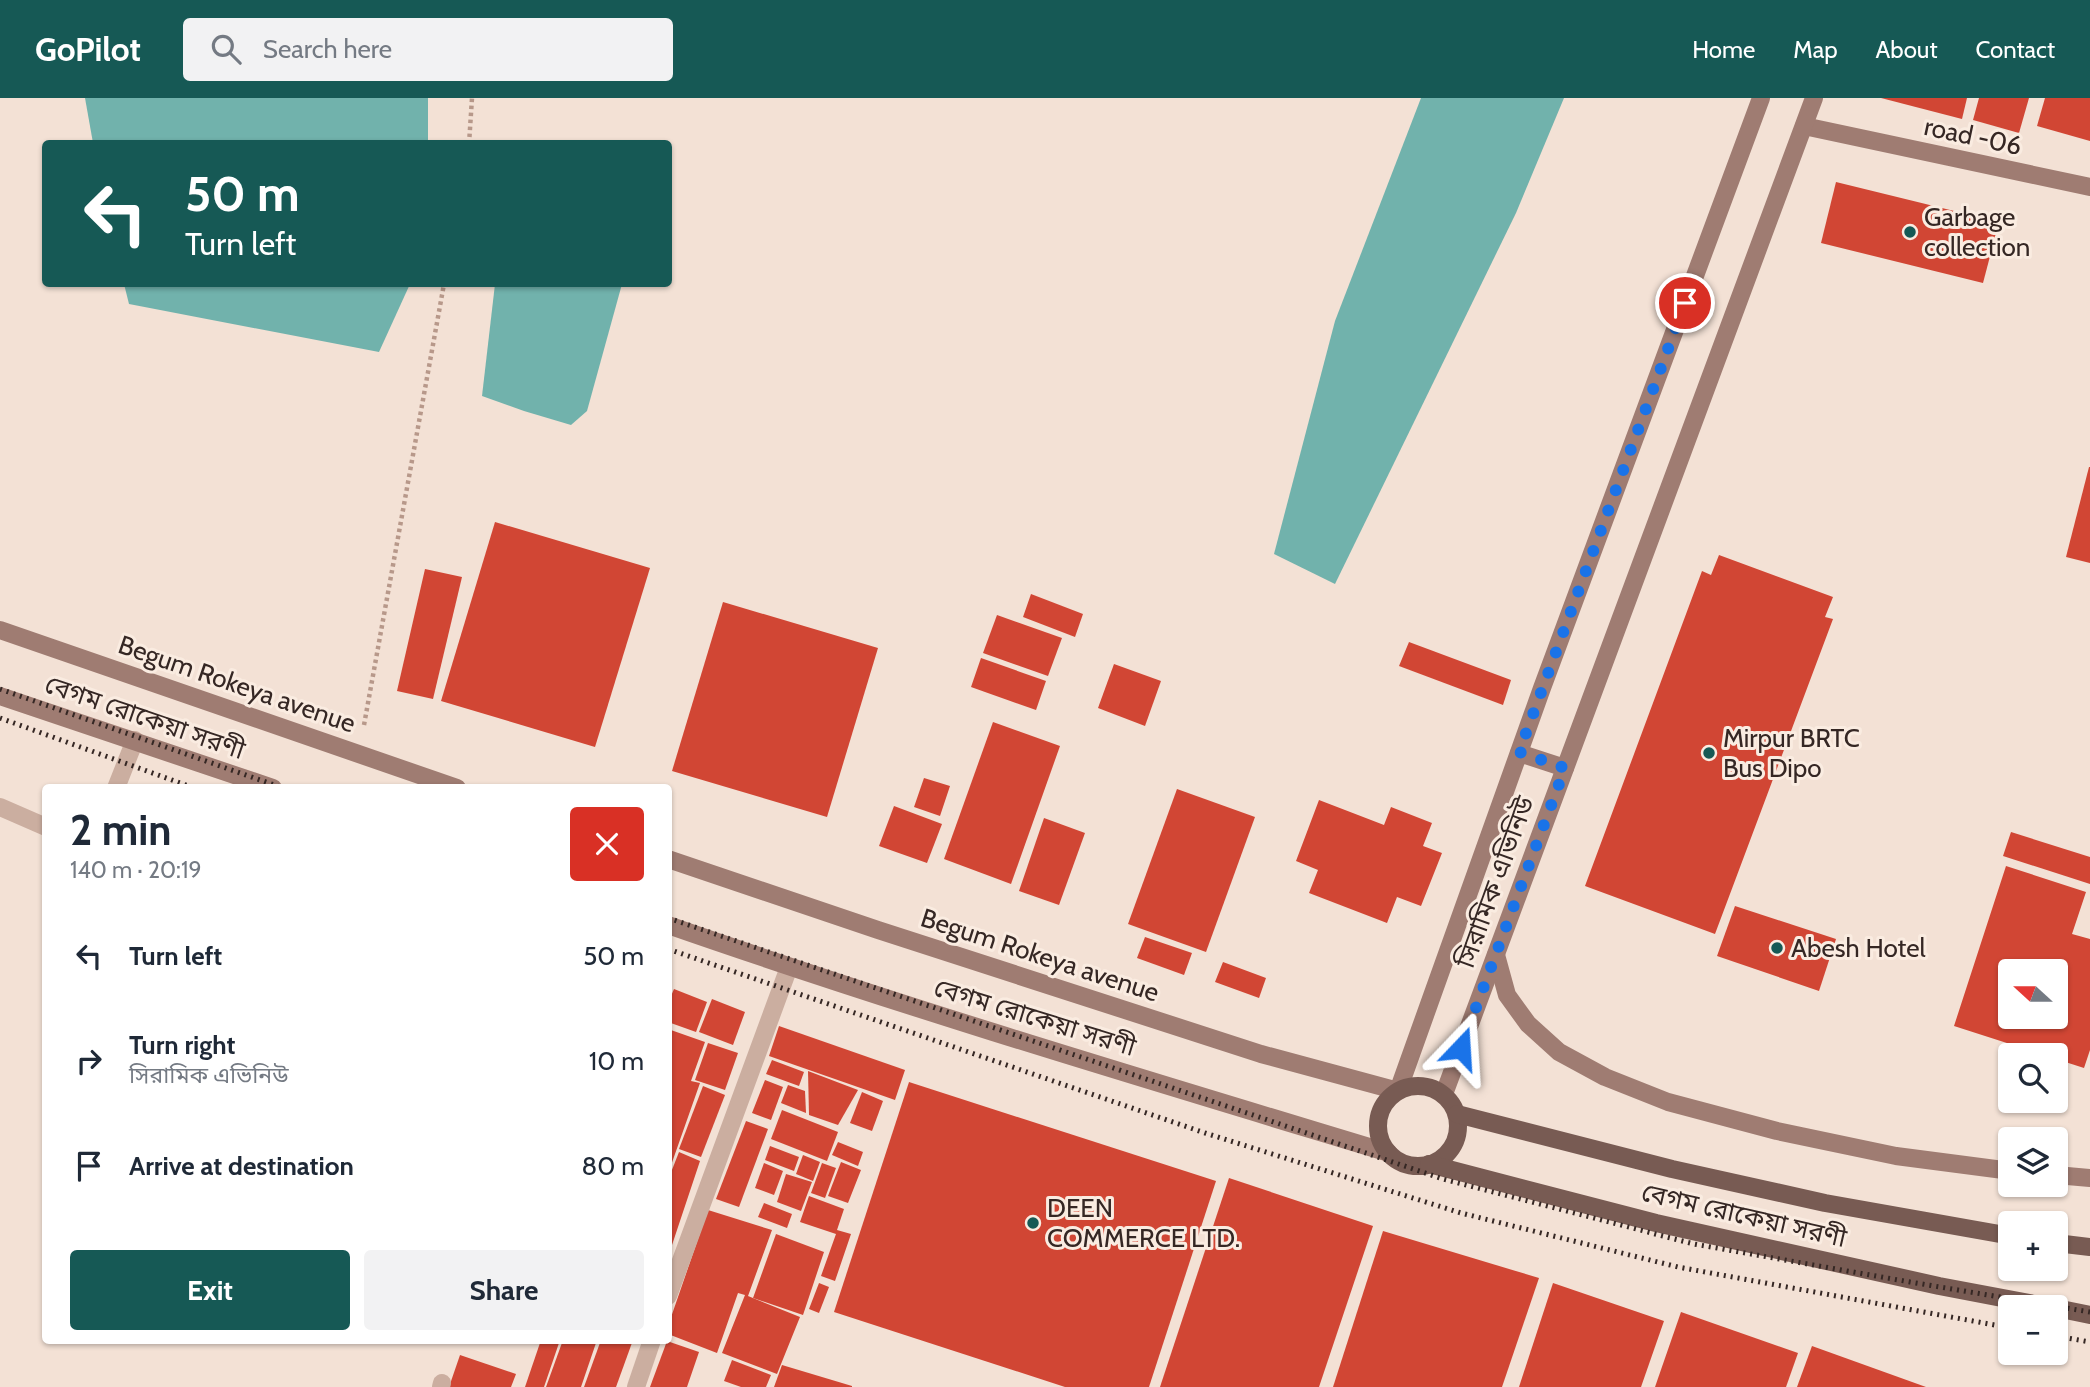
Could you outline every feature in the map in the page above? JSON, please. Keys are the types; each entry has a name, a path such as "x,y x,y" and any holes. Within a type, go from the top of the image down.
{"main road":[{"name":"সিরামিক এভিনিউ","path":"1398,1091 1519,752 1761,98"},
{"name":"সিরামিক এভিনিউ","path":"1444,1094 1814,98"},
{"name":"road -06","path":"1804,126 2090,187"},
{"name":"Begum Rokeya avenue","path":"0,630 445,784"},
{"name":"বেগম রোকেয়া সরণী","path":"0,696 262,784"},
{"path":"1519,752 1565,768"},
{"name":"Begum Rokeya avenue","path":"672,860 1261,1054 1398,1091"},
{"name":"বেগম রোকেয়া সরণী","path":"672,926 789,967 1389,1153"},
{"path":"1496,955 1507,995 1528,1024 1559,1052 1605,1077 1668,1102 1777,1131 1896,1156 1998,1169"},
{"path":"1410,1086 1433,1088 1444,1094 1452,1103 1459,1126 1457,1139 1441,1159 1419,1166 1408,1165 1397,1160 1382,1143 1379,1132 1382,1108 1398,1091 1410,1086"},
{"name":"বেগম রোকেয়া সরণী","path":"1457,1114 1672,1169 1825,1203 1998,1234"},
{"name":"বেগম রোকেয়া সরণী","path":"1429,1164 1656,1223 1998,1297"},
{"path":"2068,1176 2090,1178"},
{"path":"2068,1244 2090,1247"},
{"path":"2068,1310 2090,1315"}],"street":[{"path":"118,784 135,740"},
{"path":"0,807 42,825"},
{"path":"672,1285 789,967"},
{"path":"636,1387 651,1344"}],"path":[{"path":"469,140 472,98"},
{"path":"359,754 443,287"}],"water":[{"path":"85,98 428,98 428,140 92,140"},
{"path":"1421,98 1564,98 1516,213 1335,584 1274,554 1335,321"},
{"path":"125,287 409,287 379,352 129,304"},
{"path":"495,287 621,287 587,411 571,425 482,396"}],"building":[{"path":"1881,98 1967,98 1962,119"},
{"path":"1979,98 2029,98 2019,133 1973,120"},
{"path":"2045,98 2090,98 2090,141 2037,126"},
{"name":"Garbage collection","path":"1836,182 1999,222 1983,283 1821,243"},
{"path":"2090,467 2090,563 2066,557"},
{"path":"495,522 650,568 595,747 441,701"},
{"name":"Mirpur BRTC Bus Dipo","path":"1719,555 1833,597 1825,617 1833,619 1715,934 1585,886 1702,571 1711,575"},
{"path":"425,569 462,577 433,699 397,691"},
{"path":"1031,594 1083,614 1075,637 1023,617"},
{"path":"723,602 878,648 827,817 672,771"},
{"path":"997,615 1062,638 1048,676 983,653"},
{"path":"1409,642 1511,680 1503,705 1399,666"},
{"path":"981,658 1046,681 1036,710 971,687"},
{"path":"1114,664 1161,681 1145,726 1098,708"},
{"path":"993,722 1060,746 1011,884 944,859"},
{"path":"924,778 950,786 940,816 914,807"},
{"path":"1177,789 1255,817 1206,952 1128,924"},
{"path":"1319,800 1384,825 1391,807 1432,823 1423,846 1442,853 1421,906 1397,897 1387,923 1309,893 1318,870 1296,861"},
{"path":"894,806 942,824 927,863 879,846"},
{"path":"1044,818 1085,833 1059,905 1019,891"},
{"path":"2011,832 2090,857 2090,884 2003,856"},
{"path":"2006,866 2086,892 2072,934 2090,939 2090,1050 2084,1068 2068,1063 2068,1043 2007,1043 1954,1026"},
{"name":"Abesh Hotel","path":"1735,906 1836,939 1819,991 1717,956"},
{"path":"1145,937 1192,953 1184,975 1137,958"},
{"path":"1223,962 1266,978 1259,998 1215,982"},
{"path":"674,989 707,1002 696,1032 672,1023"},
{"path":"712,999 745,1012 733,1045 699,1032"},
{"path":"779,1026 905,1070 895,1100 769,1056"},
{"path":"672,1030 705,1042 691,1081 700,1083 672,1162"},
{"path":"708,1043 738,1053 725,1090 695,1080"},
{"path":"772,1060 804,1072 799,1086 766,1074"},
{"path":"808,1071 858,1090 838,1125 809,1115"},
{"path":"765,1080 783,1087 771,1120 752,1113"},
{"name":"DEEN COMMERCE LTD.","path":"909,1082 1216,1181 1149,1387 1065,1387 834,1312"},
{"path":"788,1085 805,1091 806,1113 781,1103"},
{"path":"703,1086 725,1095 701,1157 679,1149"},
{"path":"862,1092 883,1101 872,1131 850,1123"},
{"path":"782,1110 838,1132 827,1161 771,1139"},
{"path":"746,1121 768,1129 739,1207 716,1199"},
{"path":"838,1142 863,1152 858,1166 832,1155"},
{"path":"770,1146 799,1157 794,1171 765,1160"},
{"path":"679,1152 700,1161 672,1245 672,1170"},
{"path":"803,1155 820,1162 813,1181 796,1174"},
{"path":"841,1162 861,1170 848,1203 828,1196"},
{"path":"764,1163 783,1171 774,1195 755,1188"},
{"path":"822,1163 836,1168 825,1198 811,1193"},
{"path":"786,1174 812,1182 801,1211 777,1202"},
{"path":"1229,1178 1373,1226 1319,1387 1160,1387"},
{"path":"809,1196 844,1209 837,1230 851,1234 835,1281 821,1276 836,1234 800,1222"},
{"path":"764,1203 792,1214 787,1228 758,1217"},
{"path":"708,1210 772,1230 748,1296 800,1317 777,1374 722,1353 745,1295 738,1293 717,1353 672,1336 672,1314"},
{"path":"1383,1231 1539,1278 1502,1387 1333,1387"},
{"path":"776,1234 824,1252 803,1315 753,1298"},
{"path":"819,1283 829,1287 819,1313 809,1309"},
{"path":"1553,1283 1664,1321 1641,1387 1519,1387"},
{"path":"1681,1312 1798,1353 1786,1387 1655,1387"},
{"path":"672,1343 699,1352 687,1387 650,1387 666,1344"},
{"path":"540,1344 559,1344 544,1387 525,1387"},
{"path":"562,1344 596,1344 581,1387 546,1387"},
{"path":"600,1344 632,1344 616,1387 584,1387"},
{"path":"1812,1346 1926,1387 1797,1387"},
{"path":"460,1355 516,1374 511,1387 449,1387"},
{"path":"732,1360 771,1375 766,1387 741,1387 724,1381"},
{"path":"782,1365 852,1386 852,1387 774,1387"}],"railway":[{"path":"0,689 272,784"},
{"path":"0,718 183,784"},
{"path":"672,919 1443,1179 1694,1244 2090,1312"},
{"path":"672,950 1205,1133 1461,1213 1678,1267 1998,1326"},
{"path":"2068,1338 2090,1342"}],"place":[{"name":"Garbage collection","path":"1910,232"},
{"name":"Mirpur BRTC Bus Dipo","path":"1709,753"},
{"name":"Abesh Hotel","path":"1777,948"},
{"name":"DEEN COMMERCE LTD.","path":"1033,1223"}],"route":[{"path":"1461,1048 1565,768 1519,752 1685,303"}]}
